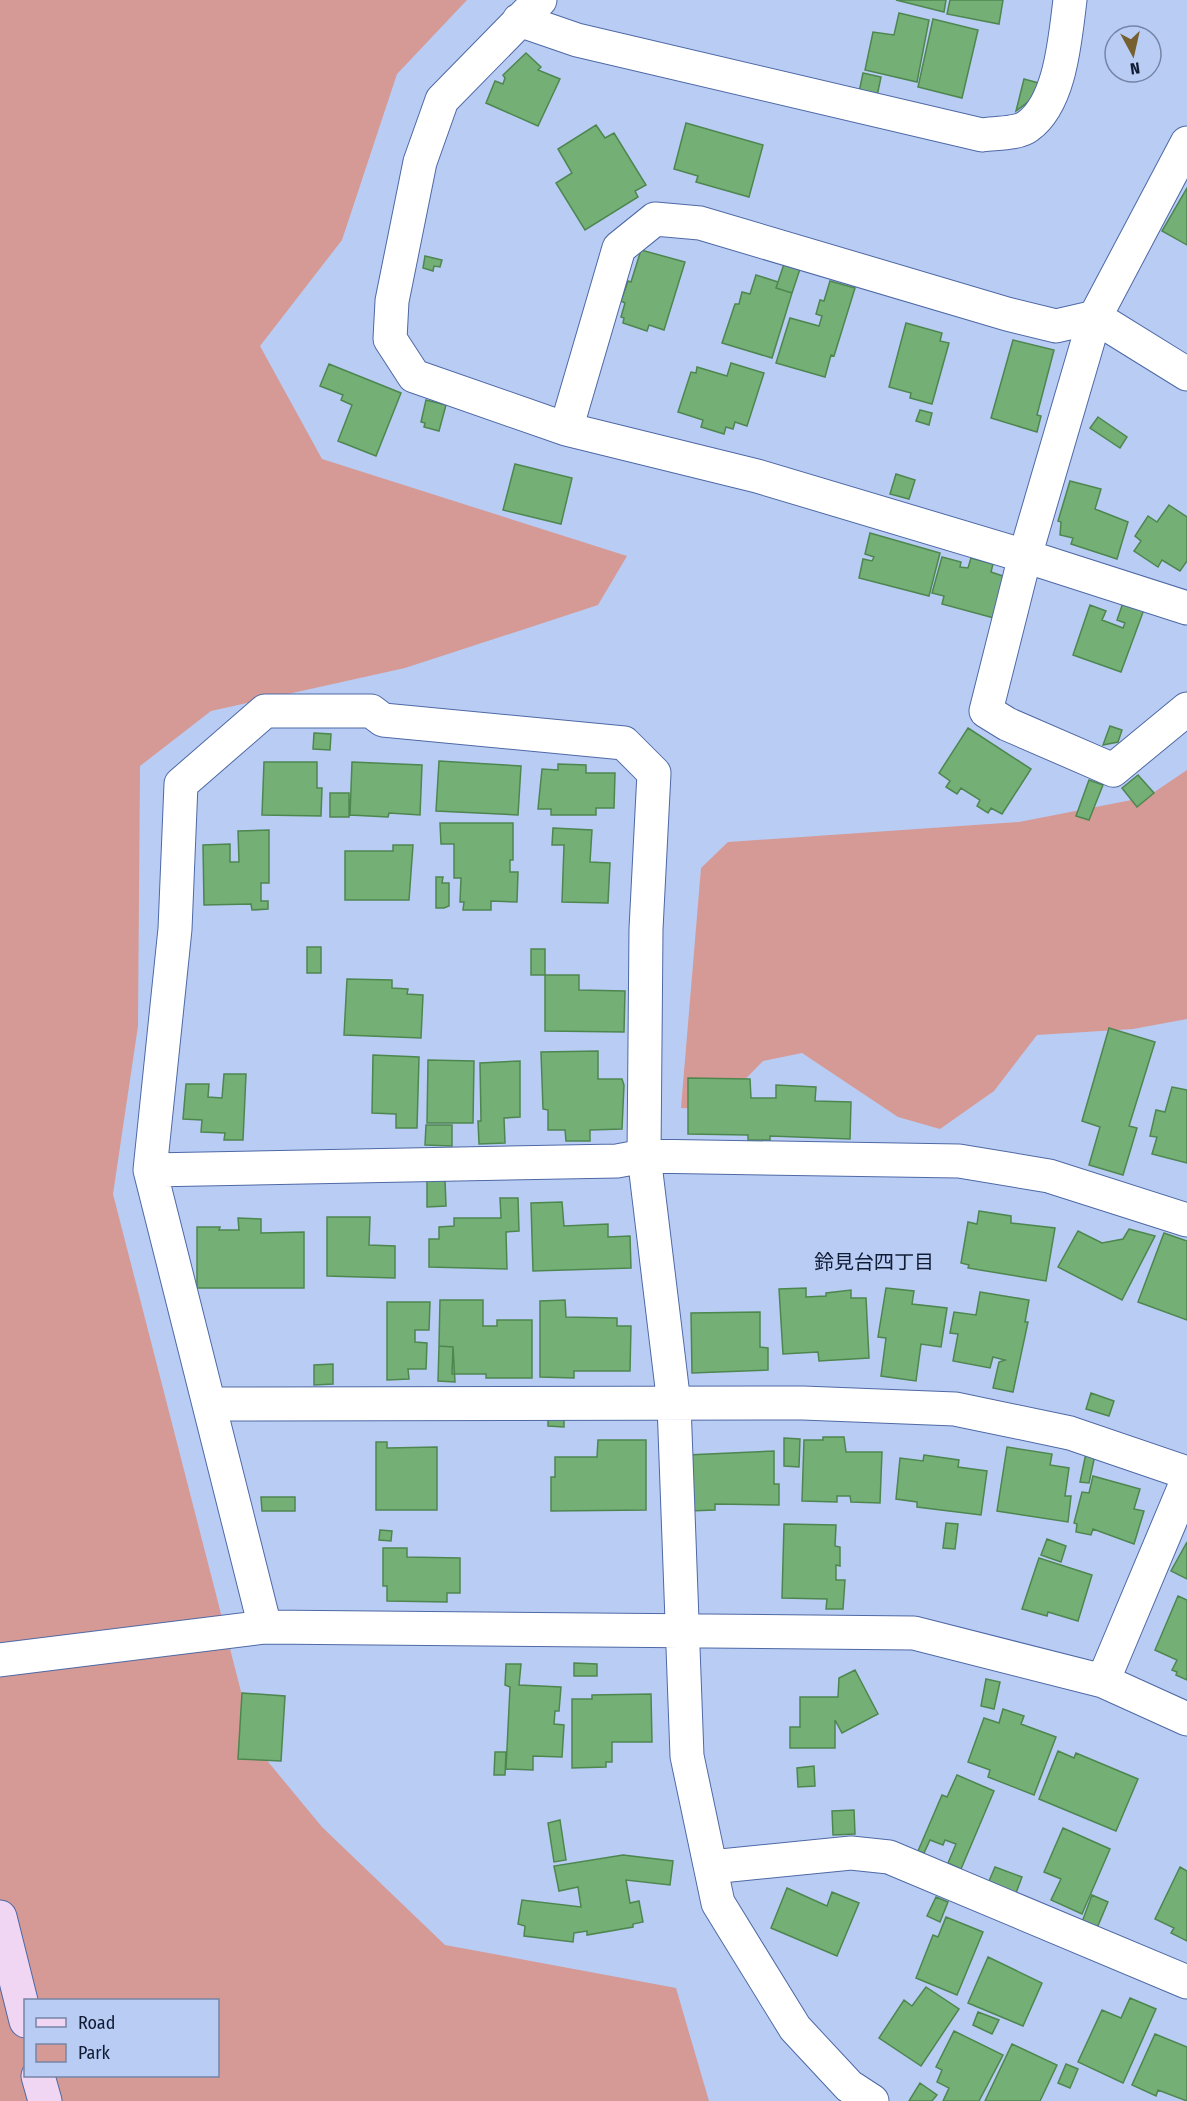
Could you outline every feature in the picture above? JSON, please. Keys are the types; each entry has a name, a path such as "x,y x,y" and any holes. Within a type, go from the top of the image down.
{"street":[{"path":"1070,0 1066,36 1049,104 1027,128 982,135 577,40 530,10 442,100 420,162 392,301 390,339 414,376 566,429 757,476 1025,556 1187,608"},
{"path":"1187,143 1095,317 1025,556 986,711 1007,724 1113,770 1187,709"},
{"path":"566,429 619,248 655,219 700,223 1006,314 1056,326 1095,317 1187,374"},
{"path":"265,1627 211,1404 150,1170 175,929 181,784 265,711 371,711 383,720 624,743 654,773 646,929 644,1156 674,1404 687,1756 718,1903 795,2028 849,2086 872,2101"},
{"path":"150,1170 617,1161 644,1156 959,1161 1049,1176 1187,1220"},
{"path":"211,1404 803,1403 955,1409 1070,1433 1187,1473"},
{"path":"1103,1681 1187,1481"},
{"path":"0,1660 265,1627 914,1633 1103,1681 1187,1719"},
{"path":"711,1867 851,1853 889,1857 1187,1982"},
{"path":"0,1917 24,2013"},
{"path":"38,2077 45,2101"}],"green space":[{"path":"0,0 467,0 397,74 342,240 260,346 322,459 627,556 598,605 405,668 211,711 140,766 138,1026 113,1194 255,1746 322,1827 445,1945 676,1988 709,2101 0,2101"},
{"path":"1187,770 1187,1019 1133,1029 1037,1035 994,1091 940,1129 898,1117 802,1053 763,1061 715,1110 681,1108 701,868 728,842 1019,822 1147,797"}],"building":[{"path":"896,0 946,0 944,12"},
{"path":"950,0 1003,0 999,24 947,14"},
{"path":"899,13 929,20 917,82 865,70 873,32 894,35"},
{"path":"933,19 978,30 962,98 918,87"},
{"path":"526,53 541,67 538,70 560,79 538,126 486,103 495,81 503,84 505,78 503,75"},
{"path":"863,73 881,77 876,101 858,97"},
{"path":"1024,79 1039,83 1036,96 1016,111"},
{"path":"686,123 763,145 749,197 696,182 698,176 674,169"},
{"path":"596,125 605,138 614,133 646,185 635,191 638,197 585,230 556,183 572,173 558,149"},
{"path":"596,125 605,138 614,133 646,185 635,191 638,197 585,230 556,183 572,173 558,149"},
{"path":"1187,188 1187,245 1162,231"},
{"path":"641,250 685,262 664,330 649,325 647,331 623,323 624,318 621,317 625,303 621,301 628,281 631,282"},
{"path":"425,256 442,260 440,267 434,266 433,271 423,268"},
{"path":"784,264 800,269 792,293 776,288"},
{"path":"756,275 778,282 776,288 792,293 772,358 722,343 735,304 739,304 742,292 750,294"},
{"path":"830,281 855,288 834,356 831,355 825,377 776,363 790,318 819,326 822,316 816,314 820,300 824,301"},
{"path":"906,323 942,333 940,341 949,343 932,404 910,398 911,393 889,387"},
{"path":"1013,340 1054,350 1037,415 1041,416 1037,432 991,418"},
{"path":"731,363 764,373 747,426 735,422 733,429 726,427 724,434 701,427 703,420 678,412 691,372 696,373 697,367 727,376"},
{"path":"329,364 401,393 376,456 338,441 352,405 341,400 343,395 320,386"},
{"path":"426,400 446,405 439,431 424,427 425,423 421,422"},
{"path":"920,410 932,413 929,425 916,421"},
{"path":"1098,417 1127,437 1120,448 1090,428"},
{"path":"515,464 572,478 561,524 503,510"},
{"path":"896,474 915,480 909,499 890,494"},
{"path":"1070,481 1101,489 1095,509 1128,522 1117,559 1071,544 1073,538 1060,535 1061,522 1058,521"},
{"path":"1169,505 1187,517 1187,561 1180,571 1162,560 1158,567 1134,551 1141,541 1135,536 1148,516 1157,522"},
{"path":"870,533 940,553 929,596 859,578 863,559 872,561 874,557 865,554"},
{"path":"942,557 961,562 960,567 968,568 971,558 993,564 991,572 1003,576 994,618 942,604 944,596 932,593"},
{"path":"1125,597 1146,604 1121,672 1073,655 1090,605 1106,611 1102,620 1123,628 1125,623 1117,620"},
{"path":"1110,726 1122,730 1118,742 1103,745"},
{"path":"968,728 1031,769 1002,814 991,808 988,813 977,806 980,800 961,788 957,794 946,787 950,781 939,773"},
{"path":"314,733 331,734 330,750 313,749"},
{"path":"439,761 521,766 518,815 436,811"},
{"path":"264,762 317,762 317,788 322,788 321,816 262,815"},
{"path":"352,762 422,765 420,815 389,813 388,817 350,815"},
{"path":"558,764 586,765 586,773 615,773 614,808 596,808 596,815 551,815 551,809 538,809 542,769 558,770"},
{"path":"1138,775 1154,793 1137,807 1122,788"},
{"path":"1089,780 1103,785 1089,820 1076,816"},
{"path":"330,793 349,793 349,817 330,817"},
{"path":"440,823 513,823 513,860 510,860 510,872 518,872 517,902 491,901 491,910 463,910 464,902 460,902 461,878 454,878 454,844 441,844"},
{"path":"553,828 592,830 590,862 610,863 608,903 562,902 564,845 552,845"},
{"path":"269,830 269,883 261,883 261,901 268,901 268,909 252,910 251,904 204,905 203,845 230,844 230,862 239,862 238,831"},
{"path":"393,845 413,845 409,900 345,900 345,851 393,851"},
{"path":"436,877 443,877 442,883 449,883 449,906 444,908 436,908"},
{"path":"307,947 321,947 321,973 307,973"},
{"path":"531,949 545,949 545,975 531,975"},
{"path":"545,975 579,975 579,990 625,991 624,1032 545,1031"},
{"path":"347,979 392,980 392,988 408,989 407,994 423,995 421,1038 344,1035"},
{"path":"1109,1028 1155,1042 1129,1126 1137,1128 1123,1175 1089,1165 1100,1127 1082,1121"},
{"path":"598,1051 598,1079 622,1079 624,1085 622,1129 590,1130 590,1141 566,1141 565,1130 548,1130 548,1110 543,1109 541,1052"},
{"path":"373,1055 419,1057 417,1128 396,1128 396,1114 372,1113"},
{"path":"428,1060 474,1061 473,1123 427,1123"},
{"path":"520,1061 520,1117 504,1118 505,1143 479,1144 480,1063"},
{"path":"224,1074 246,1074 243,1140 224,1140 225,1133 201,1132 202,1120 183,1119 186,1084 209,1084 208,1097 222,1098"},
{"path":"688,1078 750,1079 751,1098 776,1098 776,1085 816,1087 815,1101 851,1102 850,1139 770,1136 770,1140 748,1140 748,1135 688,1134"},
{"path":"1172,1087 1187,1090 1187,1163 1152,1154 1157,1137 1150,1136 1156,1110 1165,1112"},
{"path":"426,1125 452,1125 452,1146 425,1145"},
{"path":"445,1180 446,1206 427,1207 427,1181"},
{"path":"500,1198 518,1198 519,1231 506,1232 507,1269 429,1267 429,1239 439,1239 439,1227 454,1226 454,1218 501,1218"},
{"path":"562,1202 564,1226 608,1224 608,1237 630,1236 631,1268 533,1271 531,1203"},
{"path":"979,1211 1011,1216 1011,1223 1055,1228 1046,1281 968,1268 969,1265 961,1263 968,1222 977,1224"},
{"path":"327,1217 370,1217 369,1245 395,1246 395,1278 327,1276"},
{"path":"238,1218 261,1219 261,1233 304,1232 304,1288 197,1288 197,1227 239,1230"},
{"path":"1129,1229 1155,1236 1122,1300 1058,1267 1078,1231 1102,1243 1123,1239"},
{"path":"1164,1233 1187,1241 1187,1320 1138,1302"},
{"path":"806,1288 806,1297 826,1296 826,1293 851,1290 851,1298 866,1298 869,1358 819,1361 818,1352 783,1354 779,1289"},
{"path":"806,1288 806,1297 826,1296 826,1293 851,1290 851,1298 866,1298 869,1358 819,1361 818,1352 783,1354 779,1289"},
{"path":"886,1288 914,1291 912,1304 947,1308 941,1347 921,1344 916,1381 881,1376 886,1338 878,1337"},
{"path":"980,1292 1029,1300 1025,1322 1028,1322 1013,1392 993,1388 999,1362 1005,1360 993,1357 990,1368 953,1361 958,1334 950,1333 954,1312 976,1315"},
{"path":"440,1300 483,1300 483,1326 497,1326 497,1320 532,1320 532,1378 486,1378 486,1374 452,1374 453,1347 439,1346"},
{"path":"565,1300 566,1317 617,1318 617,1326 631,1326 630,1371 574,1371 574,1378 540,1377 540,1301"},
{"path":"387,1302 430,1302 429,1330 415,1330 415,1342 427,1343 426,1369 408,1369 409,1379 387,1380"},
{"path":"760,1312 760,1347 768,1348 768,1370 692,1373 691,1313"},
{"path":"439,1346 453,1347 455,1382 438,1381"},
{"path":"333,1364 333,1384 314,1385 314,1365"},
{"path":"1091,1393 1114,1401 1109,1416 1086,1409"},
{"path":"548,1418 564,1418 564,1427 548,1426"},
{"path":"823,1437 844,1437 846,1452 882,1452 880,1503 851,1502 850,1496 837,1496 837,1502 802,1501 804,1440 823,1440"},
{"path":"784,1438 800,1439 799,1467 784,1466"},
{"path":"598,1440 646,1440 646,1510 551,1511 551,1477 555,1477 555,1457 597,1457"},
{"path":"376,1442 387,1442 387,1448 437,1447 437,1510 376,1510"},
{"path":"1007,1447 1052,1454 1050,1465 1069,1468 1065,1496 1071,1496 1068,1522 997,1511"},
{"path":"774,1451 774,1484 779,1484 779,1505 715,1504 715,1510 689,1511 687,1455"},
{"path":"1086,1453 1095,1455 1089,1483 1080,1482"},
{"path":"924,1455 959,1460 958,1467 987,1471 981,1515 917,1507 917,1502 896,1499 900,1458 923,1461"},
{"path":"1093,1476 1140,1489 1134,1509 1144,1511 1134,1544 1093,1529 1091,1535 1076,1532 1077,1524 1074,1523 1082,1492 1089,1493"},
{"path":"261,1497 295,1497 295,1511 262,1511"},
{"path":"946,1523 958,1524 955,1549 943,1548"},
{"path":"784,1524 836,1525 835,1546 840,1547 840,1566 836,1565 836,1580 845,1580 843,1609 826,1609 827,1599 782,1598"},
{"path":"380,1530 392,1531 391,1541 379,1540"},
{"path":"1047,1539 1066,1546 1061,1562 1041,1555"},
{"path":"1187,1542 1187,1579 1171,1571"},
{"path":"383,1548 407,1548 407,1557 460,1558 460,1593 447,1593 447,1602 387,1601 387,1586 383,1586"},
{"path":"1039,1558 1092,1575 1078,1621 1048,1612 1047,1616 1022,1609"},
{"path":"1178,1596 1187,1600 1187,1680 1176,1675 1177,1672 1172,1670 1177,1660 1155,1650"},
{"path":"574,1663 597,1664 597,1676 574,1676"},
{"path":"506,1664 521,1664 519,1685 561,1687 559,1711 555,1711 554,1724 564,1725 562,1757 533,1756 533,1770 506,1769 510,1687 505,1685"},
{"path":"855,1670 878,1714 842,1733 835,1720 835,1748 790,1748 790,1727 800,1727 800,1697 838,1697 839,1678"},
{"path":"986,1679 1000,1682 994,1709 981,1706"},
{"path":"242,1693 285,1696 281,1761 238,1759"},
{"path":"651,1694 652,1742 612,1742 612,1762 606,1762 606,1767 572,1768 572,1699 592,1699 592,1695"},
{"path":"1003,1709 1024,1716 1021,1724 1056,1737 1034,1795 988,1777 990,1770 968,1762 984,1718 999,1723"},
{"path":"1058,1751 1074,1758 1076,1753 1138,1779 1116,1831 1039,1799"},
{"path":"495,1752 506,1752 505,1775 494,1775"},
{"path":"814,1766 815,1786 798,1787 797,1768"},
{"path":"957,1775 994,1791 961,1869 948,1863 956,1844 945,1840 943,1845 930,1840 924,1853 918,1851 942,1795 947,1797"},
{"path":"854,1810 855,1834 833,1835 832,1811"},
{"path":"560,1820 566,1860 554,1862 548,1823"},
{"path":"1063,1828 1110,1849 1082,1914 1051,1900 1061,1879 1044,1872"},
{"path":"623,1855 673,1861 670,1885 626,1880 630,1903 639,1901 643,1922 633,1924 633,1927 587,1935 587,1931 574,1933 573,1942 524,1936 525,1926 518,1924 522,1900 581,1907 578,1887 559,1891 554,1866"},
{"path":"995,1867 1022,1877 1016,1893 989,1881"},
{"path":"1180,1867 1187,1871 1187,1941 1171,1933 1174,1928 1155,1919"},
{"path":"787,1888 827,1906 832,1892 859,1903 837,1956 771,1928"},
{"path":"1092,1895 1108,1902 1097,1928 1082,1922"},
{"path":"936,1897 948,1902 940,1922 927,1916"},
{"path":"946,1917 983,1932 957,1995 916,1978 933,1935 938,1937"},
{"path":"988,1957 1042,1983 1023,2026 968,2003"},
{"path":"926,1987 959,2009 921,2066 879,2038 904,2000 912,2006"},
{"path":"1130,1998 1156,2009 1123,2083 1078,2062 1102,2010 1121,2018"},
{"path":"978,2012 999,2020 992,2034 973,2025"},
{"path":"954,2031 1003,2055 979,2101 943,2101 949,2088 937,2082 942,2070 936,2067"},
{"path":"1155,2034 1187,2047 1187,2101 1158,2090 1156,2096 1132,2085"},
{"path":"1012,2044 1057,2065 1040,2101 985,2101"},
{"path":"1066,2064 1078,2069 1070,2088 1058,2083"},
{"path":"920,2083 937,2095 932,2101 909,2101"}],"district":[{"name":"鈴見台四丁目","path":"874,1262"}]}
